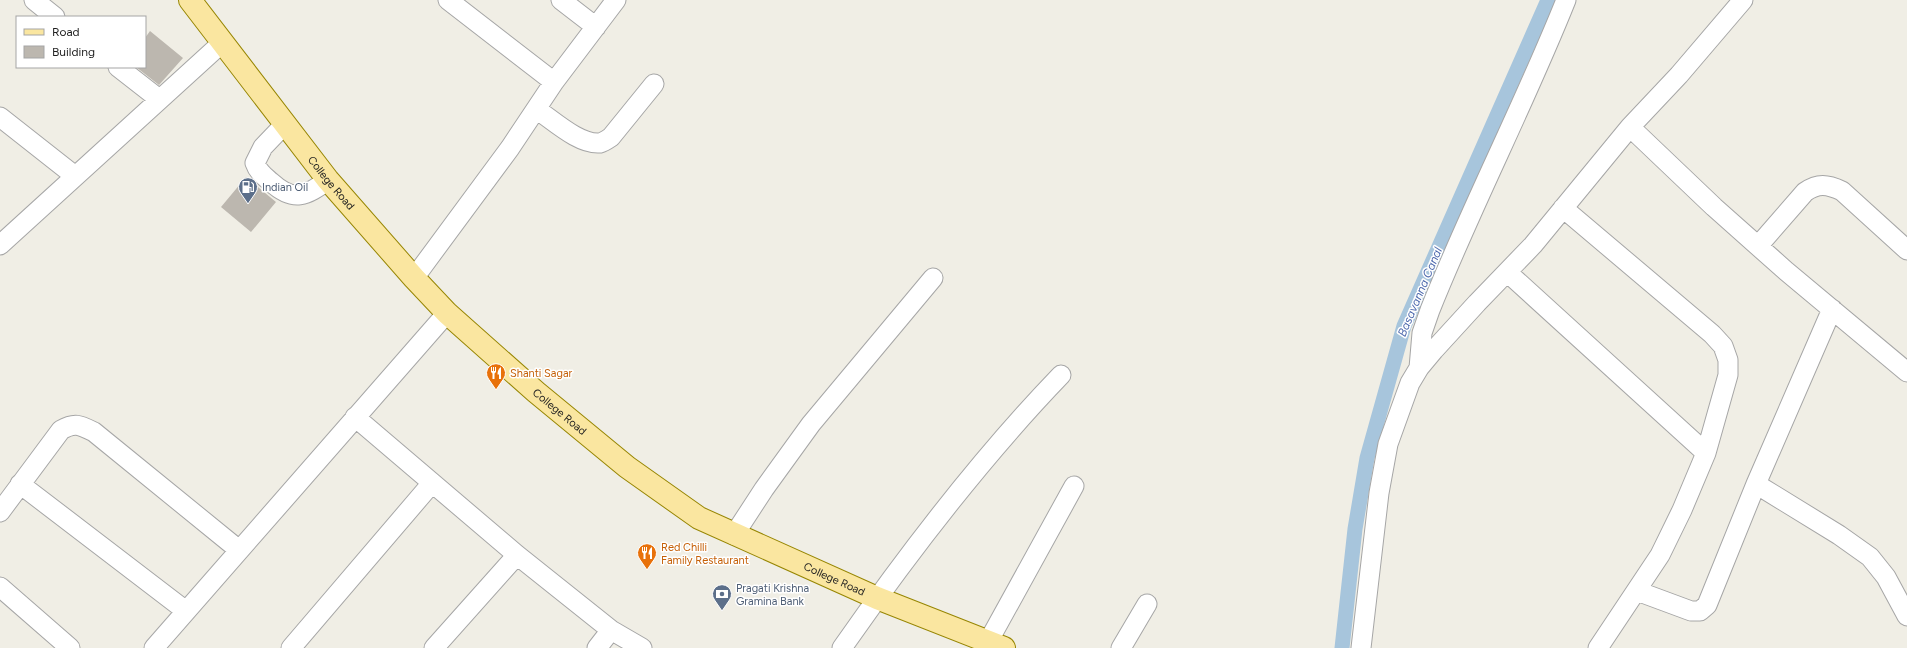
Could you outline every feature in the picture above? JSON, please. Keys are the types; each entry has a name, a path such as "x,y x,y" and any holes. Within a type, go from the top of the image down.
{"main road":[{"name":"College Road","path":"190,0 328,180 414,278 448,313 536,392 627,467 698,518 877,598 996,645"}],"street":[{"path":"34,0 54,16"},
{"path":"448,0 554,82"},
{"path":"561,0 596,27"},
{"path":"414,278 510,148 554,82 616,0"},
{"path":"1419,368 1422,333 1430,310 1484,186 1535,75 1566,0"},
{"path":"1361,648 1364,610 1379,493 1388,444 1410,383 1419,368 1533,245 1630,127 1679,75 1743,0"},
{"path":"0,246 223,42"},
{"path":"119,68 159,99"},
{"path":"536,109 576,137 589,142 602,143 611,137 621,127 654,84"},
{"path":"0,117 75,176"},
{"path":"285,124 260,152 255,163 258,170 279,189 289,195 301,195 312,192 328,180"},
{"path":"1630,127 1714,207 1758,246 1907,372"},
{"path":"1758,246 1805,192 1814,186 1822,184 1832,186 1842,191 1907,250"},
{"path":"1562,208 1712,334 1723,346 1728,360 1728,375 1706,453 1682,510 1660,554 1598,648"},
{"path":"1507,272 1706,453"},
{"path":"734,535 764,489 811,424 933,278"},
{"path":"1637,591 1691,612 1700,611 1707,605 1756,484 1832,309"},
{"path":"154,648 355,417 448,313"},
{"path":"842,648 877,598 977,469 1023,414 1061,375"},
{"path":"355,417 517,555 611,630 642,648"},
{"path":"0,512 61,430 71,424 82,426 94,432 239,550"},
{"path":"291,648 432,482"},
{"path":"20,484 186,611"},
{"path":"1756,484 1839,535 1870,557 1886,578 1907,616"},
{"path":"996,645 1074,486"},
{"path":"434,648 517,555"},
{"path":"0,587 70,648"},
{"path":"1121,648 1147,604"},
{"path":"597,648 611,630"}],"building":[{"path":"150,31 183,58 159,85 137,68 146,68 146,37"},
{"name":"Indian Oil","path":"246,177 276,202 251,232 221,207"}],"waterway":[{"name":"Basavanna Canal","path":"1342,648 1355,529 1367,458 1404,326 1548,0"}],"place":[{"name":"Indian Oil","path":"248,204"},
{"name":"Shanti Sagar","path":"496,390"},
{"name":"Red Chilli Family Restaurant","path":"647,570"},
{"name":"Pragati Krishna Gramina Bank","path":"722,611"}]}
